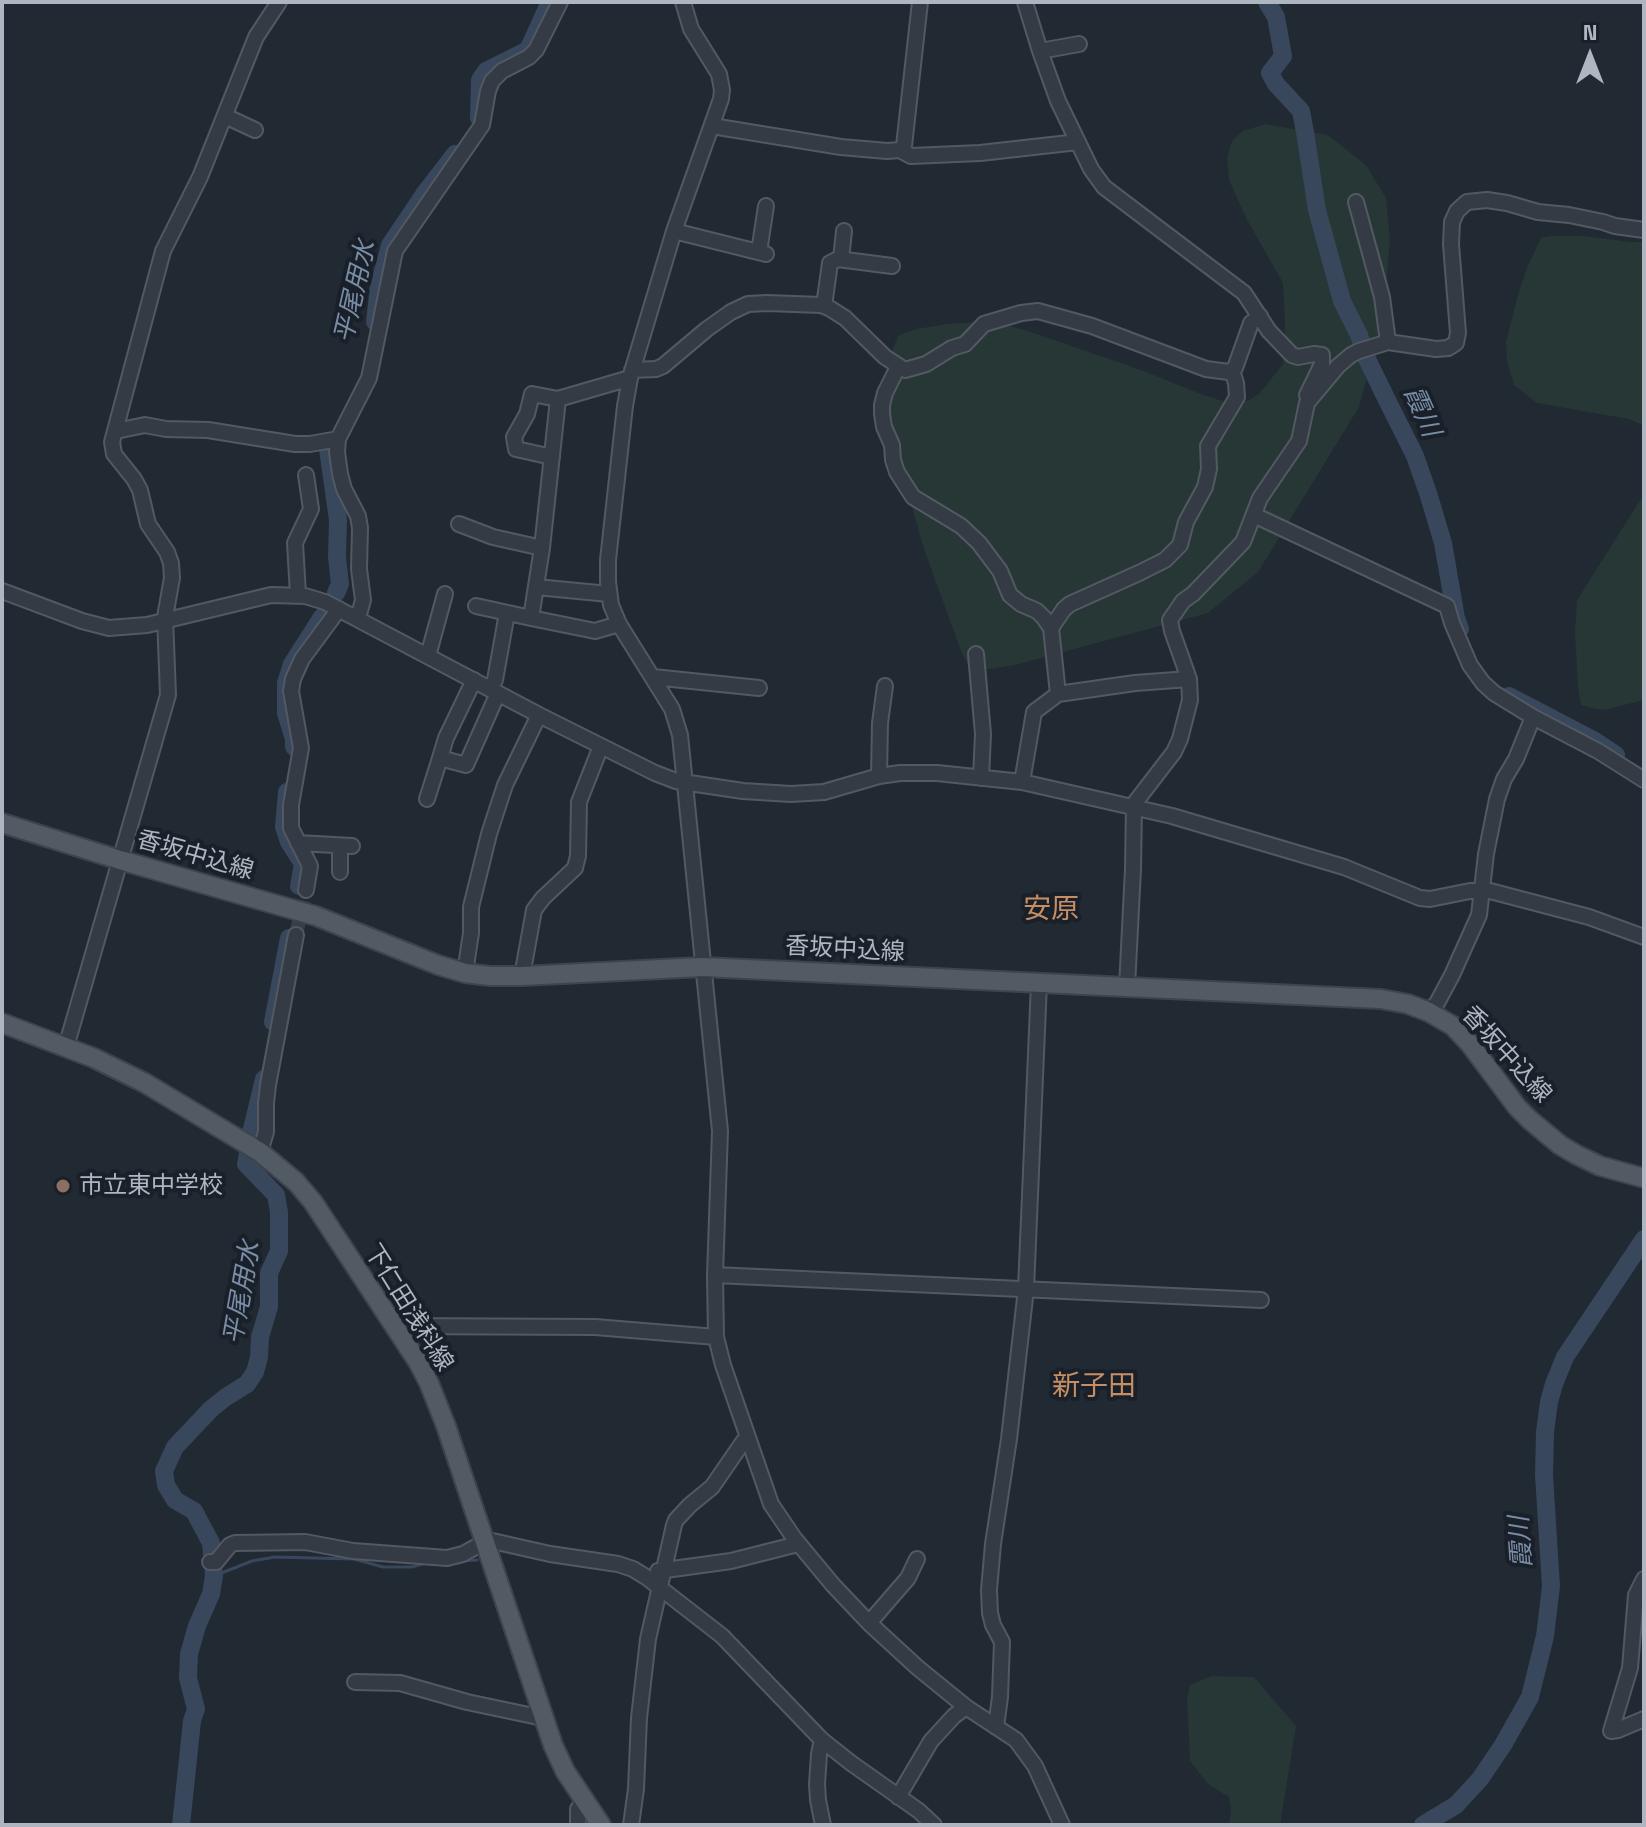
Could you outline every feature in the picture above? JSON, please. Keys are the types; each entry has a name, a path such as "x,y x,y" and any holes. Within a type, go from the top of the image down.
{"main road":[{"name":"香坂中込線","path":"2,823 316,916 465,973 522,976 702,967 1381,999 1408,1004 1453,1026 1517,1107 1560,1145 1600,1166 1644,1178"},
{"name":"下仁田浅科線","path":"2,1023 120,1070 260,1152 296,1182 313,1202 418,1362 437,1401 543,1718 565,1771 601,1825"}],"street":[{"path":"66,1047 168,695 166,621 171,563 163,544 148,524 140,490 114,454 112,442 163,251 200,177 256,37 279,2"},
{"path":"354,617 360,611 363,600 359,569 360,528 340,474 338,439 369,378 395,251 482,125 492,81 502,71 536,50 560,2"},
{"path":"683,2 691,29 715,65 721,82 721,99 674,231 631,374 608,560 609,594 619,624 672,709 680,735 720,1131 716,1337 771,1504 798,1544 869,1623 966,1707 1016,1740 1032,1760 1062,1825"},
{"path":"900,150 904,146 920,2"},
{"path":"1025,2 1058,101 1097,179 1244,293 1269,331 1292,355 1322,355 1322,364 1308,391 1299,441 1260,498 1243,542 1177,608 1170,620 1189,679 1190,700 1174,752 1135,802 1127,987"},
{"path":"1040,51 1079,44"},
{"path":"225,116 255,130"},
{"path":"712,126 841,147 900,150 911,156 980,153 1078,142"},
{"path":"1307,403 1338,366 1365,349 1388,342 1436,349 1448,348 1456,343 1452,222 1457,211 1467,202 1479,199 1507,203 1538,212 1644,230"},
{"path":"1356,202 1382,297 1388,342"},
{"path":"674,231 762,253 766,206"},
{"path":"1615,226 1644,220"},
{"path":"841,259 844,231"},
{"path":"824,306 830,263 841,259 892,266"},
{"path":"552,457 516,449 514,437 527,414 532,394 558,399 631,374 656,369 739,307 767,303 824,306 845,318 885,357 905,370 926,364 965,344 984,324 1038,311 1092,326 1206,369 1232,371"},
{"path":"1051,628 1070,604 1165,560 1180,545 1186,522 1205,487 1209,469 1208,446 1237,397 1232,371 1251,323 1260,316"},
{"path":"898,367 885,393 882,414 892,445 893,460 906,488 913,497 961,526 979,543 1000,571 1010,595 1037,611 1051,628 1058,694"},
{"path":"531,618 558,399"},
{"path":"116,431 145,425 208,430 295,444 338,439"},
{"path":"298,594 295,543 311,509 306,475"},
{"path":"1254,515 1447,606 1476,674 1494,693 1644,780"},
{"path":"459,524 493,537 542,548"},
{"path":"536,587 609,594"},
{"path":"2,591 102,627 132,628 261,596 298,594 325,602 539,715 655,773 684,782 774,794 808,794 879,776 917,772 1022,782 1134,807 1344,867 1420,898 1490,891 1589,917 1644,937"},
{"path":"428,656 445,594"},
{"path":"476,606 595,631 619,624"},
{"path":"306,890 309,860 291,828 291,805 301,748 291,691 302,659 339,609"},
{"path":"440,758 466,765 494,691 507,613"},
{"path":"976,654 983,734 981,778"},
{"path":"653,677 759,688"},
{"path":"1022,782 1034,712 1058,694 1189,679"},
{"path":"427,799 446,738 474,680"},
{"path":"879,776 880,723 885,686"},
{"path":"465,973 471,907 489,834 505,785 539,715"},
{"path":"1429,1012 1437,1003 1467,945 1479,915 1486,854 1497,799 1533,717"},
{"path":"522,976 534,910 571,873 577,862 579,802 601,746"},
{"path":"298,843 346,846 340,872"},
{"path":"260,1152 266,1132 268,1085 296,935"},
{"path":"996,1727 1002,1642 990,1613 989,1590 1026,1289 1039,983"},
{"path":"715,1275 1261,1300"},
{"path":"394,1326 595,1327 716,1337"},
{"path":"631,1825 648,1639 676,1520 712,1487 748,1438"},
{"path":"213,1562 235,1543 305,1542 353,1551 447,1558 492,1540 550,1554 663,1572 731,1561 798,1544"},
{"path":"869,1623 908,1578 917,1559"},
{"path":"633,1569 736,1649 822,1740 934,1825"},
{"path":"1644,1579 1636,1595 1639,1639 1611,1731 1644,1719"},
{"path":"355,1682 400,1683 467,1702 543,1718"},
{"path":"898,1797 931,1741 966,1707"},
{"path":"822,1740 817,1784 823,1825"},
{"path":"578,1825 578,1809 585,1801"}],"shaded area":[{"path":"1265,124 1328,135 1366,165 1386,198 1390,241 1383,319 1359,407 1258,572 1208,613 1015,665 983,670 969,667 923,546 886,414 889,358 898,336 916,329 990,321 1028,331 1229,403 1249,400 1259,394 1283,364 1283,283 1247,220 1229,180 1227,157 1232,141 1243,131"},
{"path":"1552,236 1644,242 1644,426 1629,419 1537,403 1514,385 1507,361 1506,342 1519,291 1541,238"},
{"path":"1644,494 1644,700 1604,710 1591,708 1581,705 1578,687 1577,600"},
{"path":"1212,1676 1254,1677 1296,1726 1280,1825 1229,1825 1229,1797 1208,1784 1190,1761 1187,1700 1190,1685"}],"waterway":[{"name":"平尾用水","path":"479,118 480,80 486,71 528,50 550,2"},
{"name":"霞川","path":"1267,2 1276,17 1283,56 1270,73 1301,111 1317,210 1342,301 1415,456 1443,543 1460,629"},
{"name":"平尾用水","path":"375,322 379,286 390,245 455,154"},
{"name":"平尾用水","path":"328,449 338,520 340,584 336,593"},
{"name":"平尾用水","path":"294,747 286,713 286,683 292,664 322,617"},
{"name":"霞川","path":"1509,696 1616,755"},
{"name":"平尾用水","path":"287,792 284,827 289,842 303,864 299,886"},
{"name":"平尾用水","path":"273,1022 289,938"},
{"name":"平尾用水","path":"250,1137 264,1079"},
{"name":"平尾用水","path":"181,1825 192,1721 196,1709 188,1678 189,1654 211,1594 214,1576 211,1543 194,1511 175,1500 166,1485 164,1471 175,1447 211,1409 247,1384 255,1372 259,1357 260,1337 269,1307 269,1273 279,1251 279,1212 276,1195 246,1164 248,1154"},
{"name":"霞川","path":"1423,1825 1456,1805 1480,1779 1530,1697 1545,1636 1551,1586 1544,1475 1549,1402 1565,1357 1644,1239"},
{"path":"214,1576 252,1561 275,1557 354,1559 383,1567 412,1567 426,1563"},
{"path":"461,1561 477,1560"}],"tunnel":[{"path":"296,935 306,890"}],"place":[{"name":"市立東中学校","path":"63,1186"}],"district":[{"name":"安原","path":"1051,910"},
{"name":"新子田","path":"1094,1387"}]}
